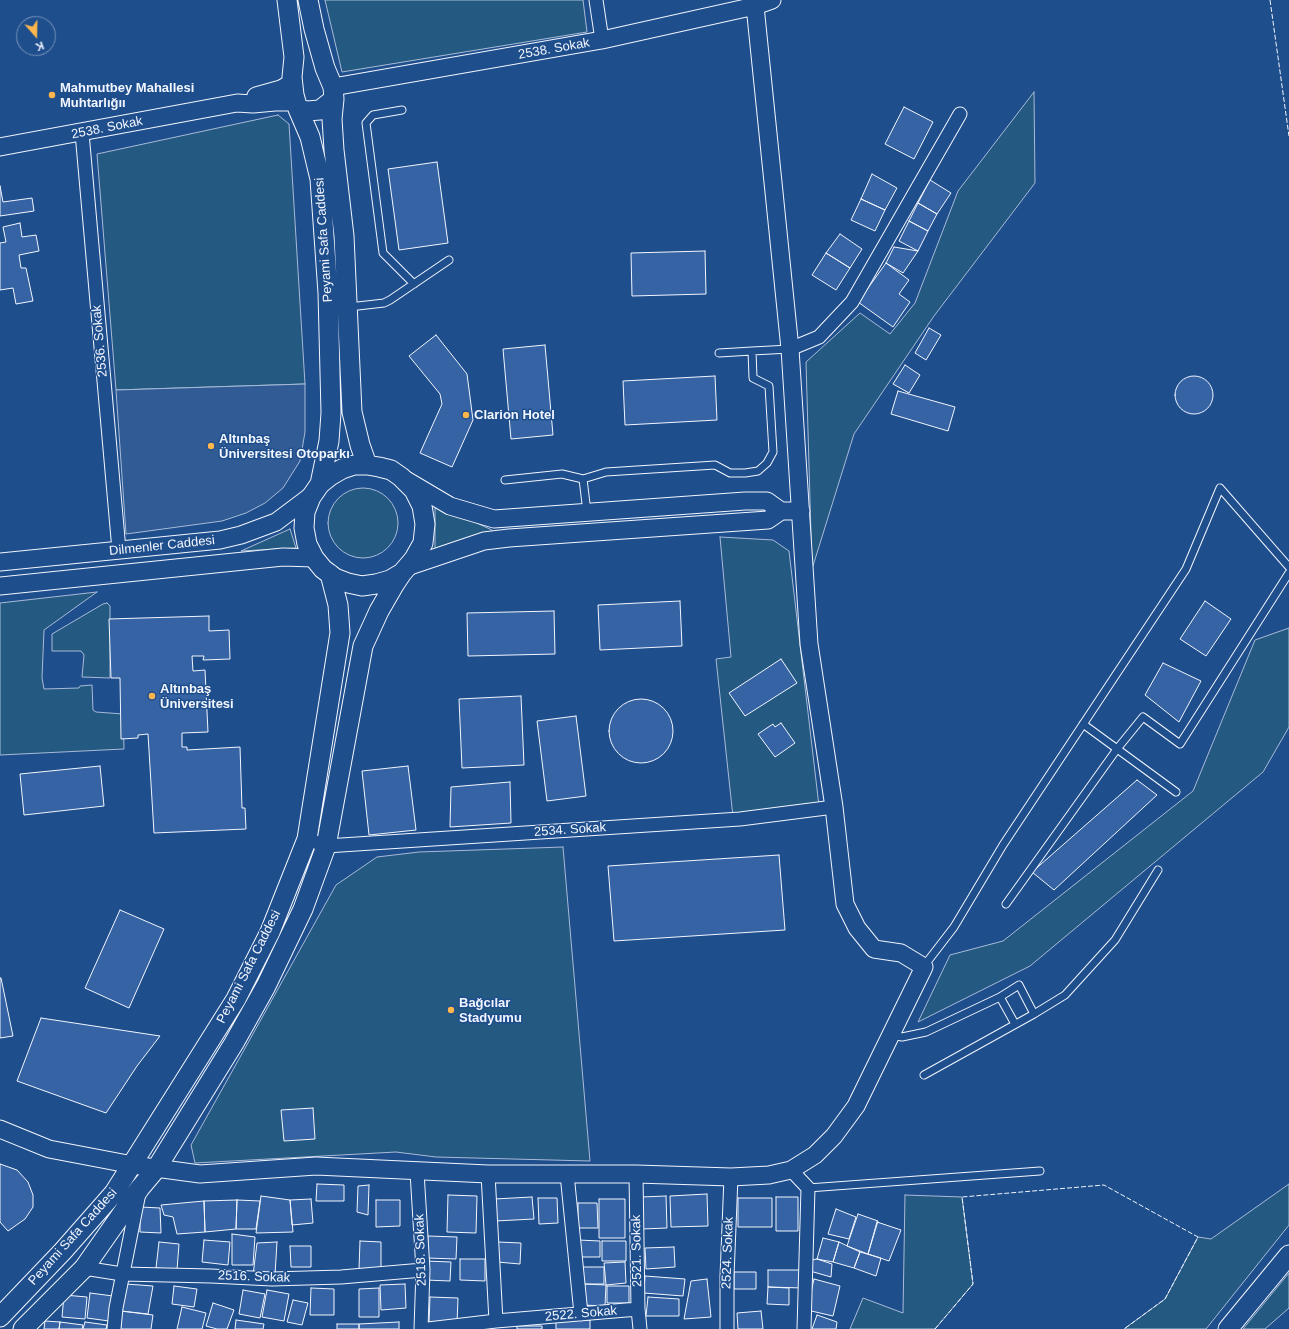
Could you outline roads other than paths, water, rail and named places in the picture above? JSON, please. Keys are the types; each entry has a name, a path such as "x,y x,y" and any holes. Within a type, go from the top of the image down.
{"main road":[{"name":"Peyami Safa Caddesi","path":"287,0 294,57 293,82 297,106 310,137 320,179 328,293 331,413 329,441 316,490"},
{"name":"Peyami Safa Caddesi","path":"308,0 314,29 333,93 332,119 344,236 352,412 367,465"},
{"path":"293,82 298,75 308,68 318,66 325,68"},
{"path":"297,106 307,111 320,110 333,93"},
{"path":"23,1329 84,1268 140,1188 156,1169 234,1043 266,986 303,909 326,846 363,646 379,611 404,570 414,559 423,543 425,524 422,506 414,490 401,477 391,470 379,466 354,466 342,469 330,476 316,490 305,512 304,528 307,544 314,558 323,569 330,574 348,583 362,586 390,580 404,570"},
{"name":"Peyami Safa Caddesi","path":"0,1317 63,1251 114,1193 236,999 270,932 307,839 340,633 338,605 330,574"},
{"path":"1228,1329 1289,1256"}],"street":[{"path":"596,0 602,40"},
{"name":"2538. Sokak","path":"333,93 602,40 755,6 772,0"},
{"path":"0,1129 49,1149 156,1169 200,1174 316,1166 417,1172 488,1174 636,1174 731,1177 769,1175 791,1170 815,1155 834,1136 856,1106 924,966 901,953 874,949 857,928 845,904 834,807 809,644 790,349 755,6"},
{"path":"237,103 246,98 281,89 293,82"},
{"path":"237,103 253,104 275,102 297,106"},
{"name":"2538. Sokak","path":"0,148 237,103"},
{"path":"790,349 819,337 852,302 960,114"},
{"name":"2536. Sokak","path":"82,133 119,550"},
{"path":"401,477 450,506 494,519 710,503 766,501 781,512"},
{"name":"Dilmenler Caddesi","path":"0,562 220,540 241,536 276,522 316,490"},
{"path":"404,570 453,551 490,540 768,520 781,512 801,511"},
{"name":"Dilmenler Caddesi","path":"0,586 256,559 283,557 314,558"},
{"name":"2534. Sokak","path":"307,839 326,846 740,819 834,807"},
{"path":"791,1170 808,1188 804,1329"},
{"name":"2518. Sokak","path":"417,1172 424,1270 421,1329"},
{"path":"488,1174 496,1321"},
{"path":"567,1174 581,1314"},
{"name":"2521. Sokak","path":"636,1174 638,1309 640,1329"},
{"name":"2524. Sokak","path":"727,1329 726,1276 731,1177"},
{"path":"114,1329 122,1274 140,1188"},
{"name":"2516. Sokak","path":"84,1268 122,1274 272,1279 341,1277 424,1270"},
{"name":"2522. Sokak","path":"428,1329 496,1321 638,1309"}],"lane":[{"path":"402,110 374,115 366,123 383,253 414,284"},
{"path":"347,307 384,303 449,260"},
{"path":"719,353 790,349"},
{"path":"504,480 562,474 583,479 606,472 715,465 730,473 752,473 767,463 773,452 769,386 753,378 752,351"},
{"path":"583,479 587,512"},
{"path":"924,966 954,928 1003,845 1186,569 1220,488 1289,568"},
{"path":"1006,904 1117,749 1143,717 1180,744 1289,573"},
{"path":"1083,724 1176,792"},
{"path":"924,1075 1034,1014 1065,995 1115,940 1158,870"},
{"path":"891,1035 902,1037 926,1032 1020,986 1034,1014"},
{"path":"1000,997 1015,1024"},
{"path":"808,1188 1040,1171"}],"place":[{"name":"Mahmutbey Mahallesi Muhtarlığıı","path":"52,95"},
{"name":"Clarion Hotel","path":"466,415"},
{"name":"Altınbaş Üniversitesi Otoparkı","path":"211,446"},
{"name":"Altınbaş Üniversitesi","path":"152,696"},
{"name":"Bağcılar Stadyumu","path":"451,1010"}]}
